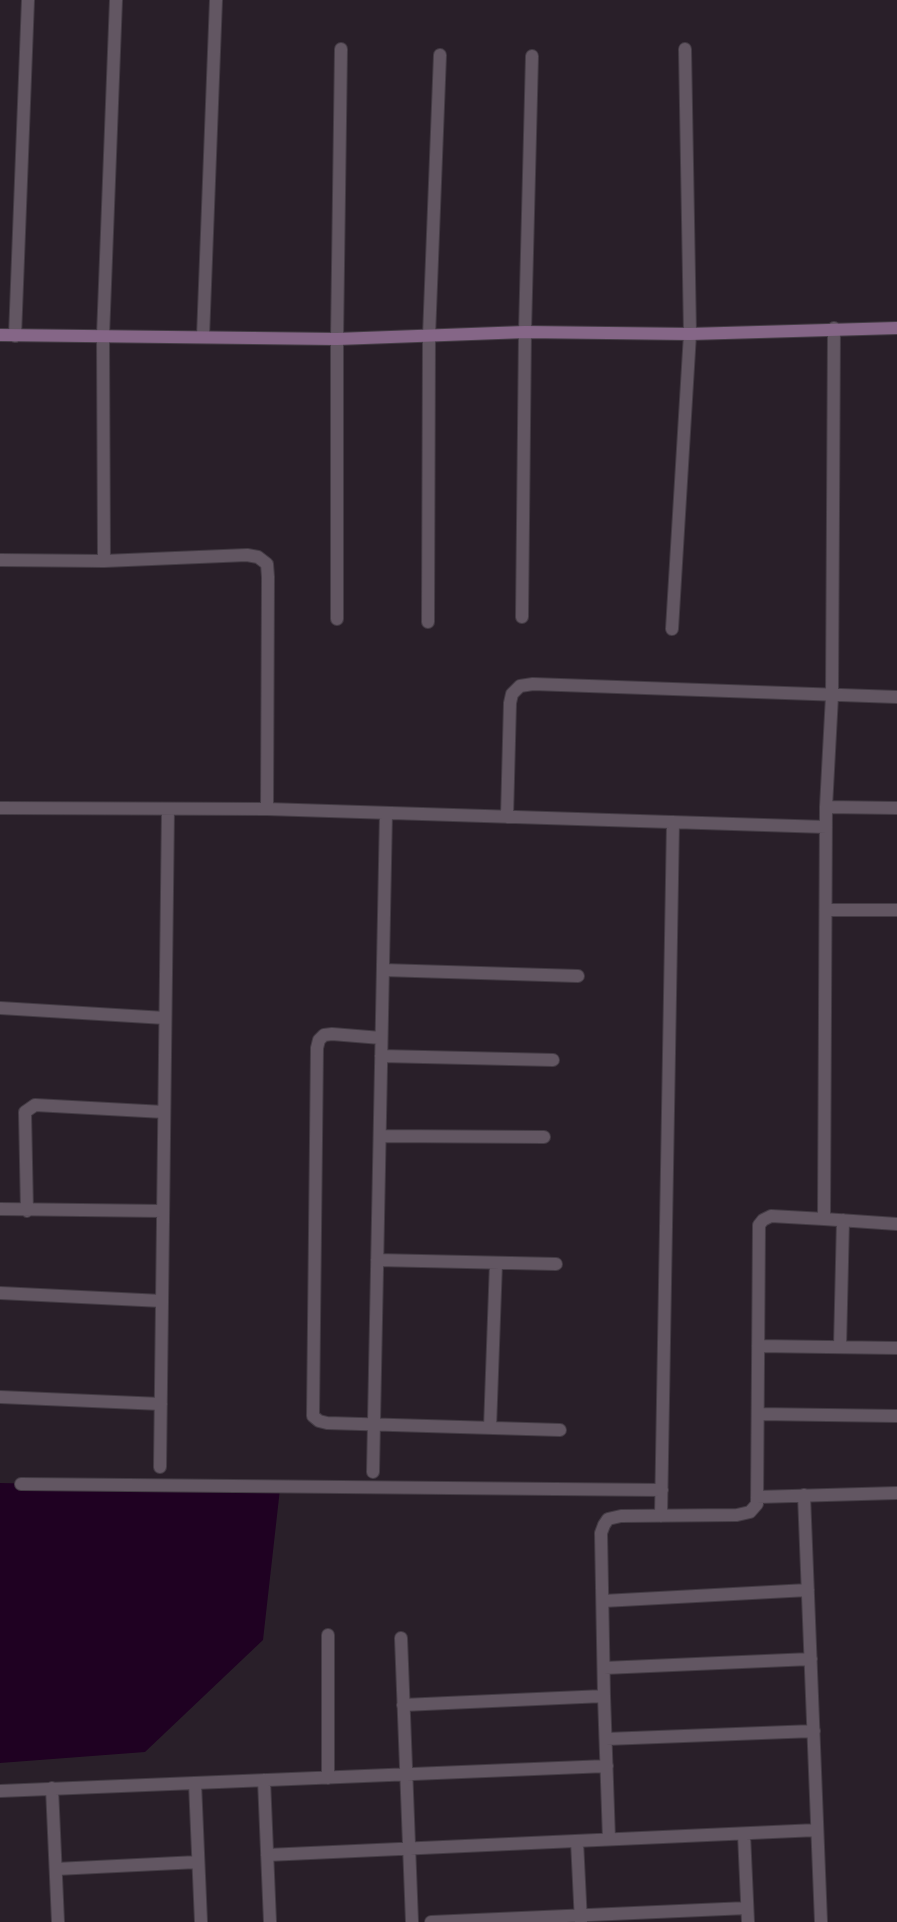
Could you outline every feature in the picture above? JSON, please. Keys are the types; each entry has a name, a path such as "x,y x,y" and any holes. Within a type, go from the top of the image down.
{"street":[{"path":"15,336 28,0"},
{"path":"104,561 103,336 116,0"},
{"path":"204,337 216,0"},
{"path":"337,619 337,339 341,48"},
{"path":"672,629 690,334 685,49"},
{"path":"428,622 429,336 440,55"},
{"path":"522,617 525,332 532,56"},
{"path":"0,335 337,339 525,332 690,334 834,328 897,328"},
{"path":"824,1218 826,807 832,696 834,328"},
{"path":"0,560 104,561 247,555 258,557 267,564 267,809"},
{"path":"507,817 510,703 512,694 520,686 533,684 897,697"},
{"path":"826,807 897,808"},
{"path":"0,808 267,809 826,827"},
{"path":"160,1467 168,809"},
{"path":"373,1472 386,813"},
{"path":"661,1516 673,822"},
{"path":"826,910 897,910"},
{"path":"383,970 578,976"},
{"path":"0,1008 165,1018"},
{"path":"382,1038 324,1035 319,1040 317,1048 313,1416 319,1421 327,1423 374,1426 560,1430"},
{"path":"381,1056 554,1060"},
{"path":"27,1211 25,1112 35,1104 164,1112"},
{"path":"380,1136 544,1137"},
{"path":"0,1210 163,1211"},
{"path":"609,1840 601,1533 608,1519 621,1516 744,1514 750,1512 757,1504 759,1225 763,1220 770,1216 897,1224"},
{"path":"840,1347 843,1220"},
{"path":"377,1260 556,1264"},
{"path":"490,1428 496,1263"},
{"path":"0,1293 162,1301"},
{"path":"758,1346 897,1348"},
{"path":"0,1397 161,1404"},
{"path":"758,1414 897,1416"},
{"path":"21,1484 662,1490"},
{"path":"757,1497 897,1493"},
{"path":"804,1495 821,1922"},
{"path":"603,1601 808,1590"},
{"path":"328,1635 328,1778"},
{"path":"401,1638 412,1922"},
{"path":"604,1668 811,1659"},
{"path":"403,1705 604,1696"},
{"path":"606,1739 814,1731"},
{"path":"0,1791 607,1766"},
{"path":"264,1780 270,1922"},
{"path":"195,1783 201,1922"},
{"path":"52,1788 58,1922"},
{"path":"267,1855 818,1830"},
{"path":"744,1834 748,1922"},
{"path":"577,1841 581,1918"},
{"path":"56,1868 198,1862"},
{"path":"431,1922 581,1918 747,1908"}],"shaded area":[{"path":"0,1483 280,1489 263,1640 145,1752 0,1763"}]}
